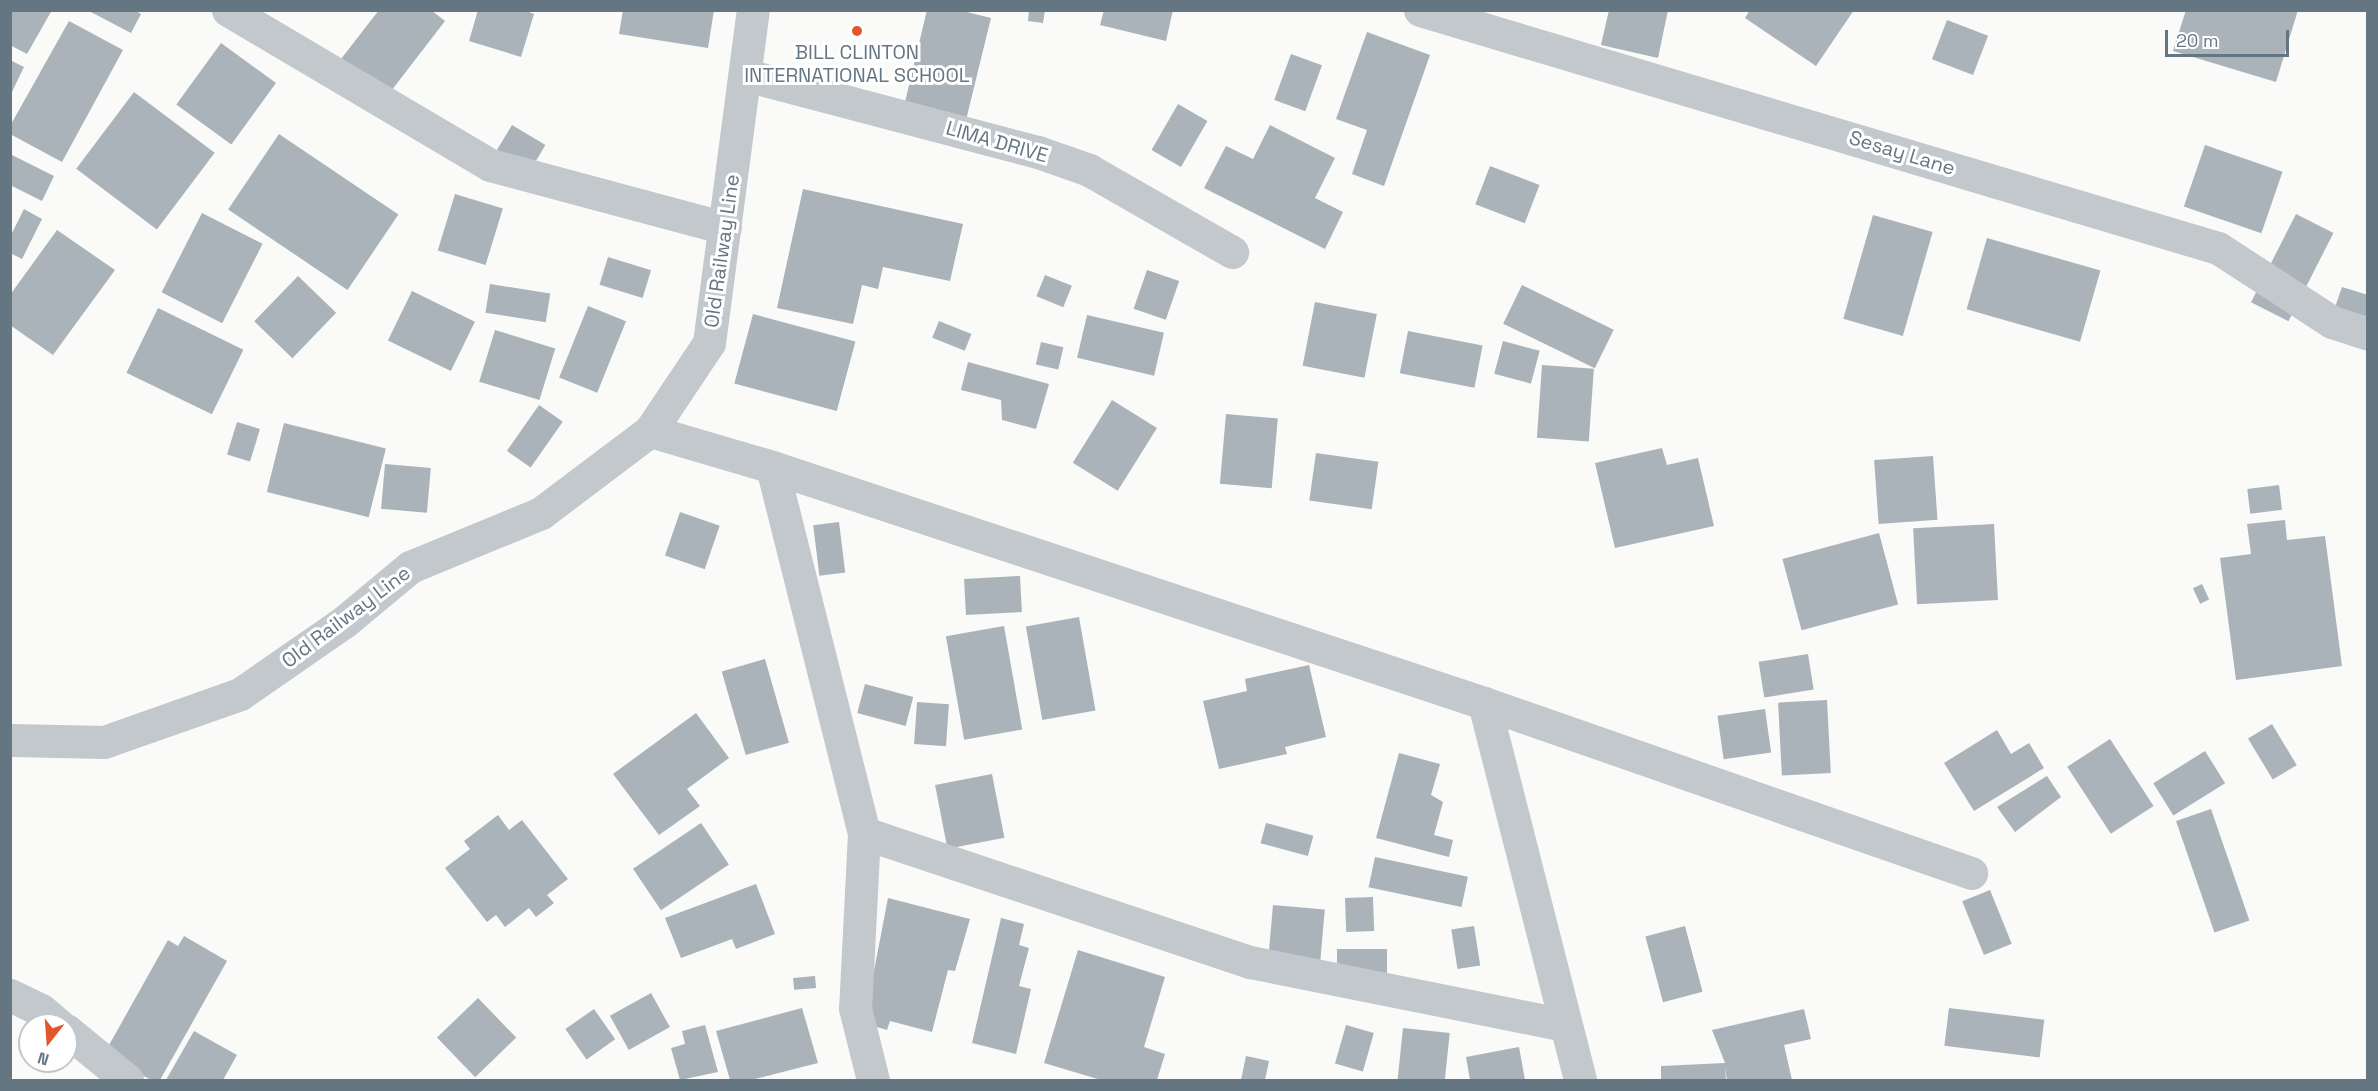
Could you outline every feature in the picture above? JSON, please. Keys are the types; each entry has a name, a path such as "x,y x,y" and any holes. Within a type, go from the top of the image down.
{"street":[{"path":"228,10 490,165 725,228"},
{"name":"Old Railway Line","path":"10,740 104,742 240,694 344,622 410,567 541,513 650,431 710,343 753,10"},
{"name":"Sesay Lane","path":"1420,10 2218,248 2332,322 2367,334"},
{"name":"LIMA DRIVE","path":"746,75 1038,152 1089,170 1232,252"},
{"path":"650,431 772,468 1484,703 1971,873"},
{"path":"772,468 864,833 855,1008 873,1080"},
{"path":"1484,703 1564,1025 1580,1080"},
{"path":"864,833 1250,962 1564,1025"},
{"path":"10,995 45,1013"},
{"path":"78,1040 127,1080"}],"building":[{"path":"10,10 52,10 27,54 10,45"},
{"path":"87,10 134,10 141,14 131,33"},
{"path":"379,10 431,10 445,21 388,95 341,59"},
{"path":"478,10 524,10 534,14 521,57 469,41"},
{"path":"623,10 714,10 708,48 619,34"},
{"path":"927,10 959,10 991,18 966,120 904,106"},
{"path":"1029,10 1045,10 1043,23 1028,21"},
{"path":"1104,10 1173,10 1166,41 1100,25"},
{"path":"1609,10 1668,10 1658,58 1601,45"},
{"path":"1750,10 1854,10 1816,66 1745,18"},
{"path":"2186,10 2298,10 2276,82 2173,51"},
{"path":"1947,20 1988,36 1973,75 1932,59"},
{"path":"69,21 123,50 62,162 10,134 10,126"},
{"path":"1367,32 1430,55 1384,186 1352,174 1367,130 1336,119"},
{"path":"221,43 276,83 231,144 176,104"},
{"path":"1291,54 1322,65 1305,111 1274,100"},
{"path":"10,60 24,67 10,96"},
{"path":"134,92 215,153 157,229 76,169"},
{"path":"1178,104 1207,121 1181,167 1152,150"},
{"path":"512,125 545,145 530,170 497,150"},
{"path":"1270,125 1335,158 1315,198 1343,212 1325,249 1204,188 1226,146 1253,159"},
{"path":"279,134 398,215 347,290 228,209"},
{"path":"2205,145 2283,172 2261,233 2184,206"},
{"path":"10,154 54,176 42,201 10,185"},
{"path":"1490,166 1539,185 1525,223 1475,204"},
{"path":"803,189 963,224 950,281 883,267 878,289 862,285 853,324 777,308"},
{"path":"455,194 503,209 486,265 438,250"},
{"path":"24,209 42,219 22,259 10,253 10,237"},
{"path":"202,213 263,244 222,323 162,292"},
{"path":"2296,214 2333,233 2288,321 2251,302"},
{"path":"1873,215 1933,232 1903,336 1843,319"},
{"path":"57,230 115,270 53,355 10,325 10,295"},
{"path":"1987,238 2100,271 2080,342 1967,309"},
{"path":"608,257 651,270 643,298 600,285"},
{"path":"1147,270 1179,281 1166,320 1134,309"},
{"path":"1045,275 1072,286 1063,307 1036,296"},
{"path":"298,276 336,313 292,358 254,321"},
{"path":"490,284 550,294 546,322 485,313"},
{"path":"1522,285 1614,330 1595,368 1503,324"},
{"path":"2342,287 2368,295 2368,325 2333,313"},
{"path":"412,291 475,322 451,371 388,340"},
{"path":"1315,302 1377,314 1364,378 1303,366"},
{"path":"588,306 626,321 597,393 559,377"},
{"path":"158,308 243,350 212,414 126,373"},
{"path":"753,314 855,341 837,411 734,384"},
{"path":"1087,315 1164,333 1154,376 1077,358"},
{"path":"939,321 971,334 965,351 932,338"},
{"path":"495,330 555,348 539,400 479,382"},
{"path":"1408,331 1483,346 1474,388 1400,373"},
{"path":"1503,341 1540,351 1531,384 1494,374"},
{"path":"1041,342 1063,347 1058,370 1036,364"},
{"path":"968,362 1049,384 1036,429 1002,420 1001,400 961,390"},
{"path":"1542,365 1594,369 1589,441 1537,438"},
{"path":"1112,400 1157,428 1118,491 1073,463"},
{"path":"539,405 563,422 531,468 507,451"},
{"path":"1226,414 1278,419 1272,488 1220,484"},
{"path":"237,422 260,429 250,462 227,455"},
{"path":"284,423 386,448 369,517 267,492"},
{"path":"1662,448 1667,465 1698,458 1714,526 1615,548 1595,463"},
{"path":"1316,453 1378,462 1372,509 1309,501"},
{"path":"1933,456 1937,520 1879,524 1874,460"},
{"path":"385,464 431,468 427,513 381,509"},
{"path":"2279,485 2282,510 2250,514 2247,489"},
{"path":"680,512 720,526 705,569 665,555"},
{"path":"2285,520 2287,540 2325,536 2342,666 2236,680 2220,558 2251,554 2247,524"},
{"path":"839,522 845,573 819,576 813,525"},
{"path":"1994,524 1998,600 1917,604 1913,528"},
{"path":"1879,533 1898,604 1802,630 1782,559"},
{"path":"1020,576 1022,612 966,615 964,579"},
{"path":"2202,584 2209,599 2200,604 2193,588"},
{"path":"1079,617 1095,711 1042,720 1026,626"},
{"path":"1004,626 1022,729 964,740 946,636"},
{"path":"1808,654 1814,690 1764,697 1759,662"},
{"path":"765,659 789,743 746,755 722,671"},
{"path":"1309,665 1326,737 1285,747 1287,754 1219,769 1203,701 1247,691 1245,679"},
{"path":"865,684 913,697 906,726 857,713"},
{"path":"1827,700 1831,773 1782,775 1778,703"},
{"path":"917,702 949,704 946,746 914,744"},
{"path":"1765,709 1771,753 1724,759 1717,716"},
{"path":"696,713 729,758 687,789 700,806 659,835 613,774"},
{"path":"2272,724 2297,765 2273,780 2248,738"},
{"path":"1997,730 2011,754 2029,743 2044,768 1974,811 1944,763"},
{"path":"2110,739 2154,806 2111,834 2067,767"},
{"path":"2205,751 2225,783 2173,816 2153,783"},
{"path":"1399,753 1440,764 1431,795 1443,802 1434,835 1453,840 1449,857 1376,838"},
{"path":"992,774 1004,838 947,849 935,785"},
{"path":"2047,776 2061,797 2015,832 1997,807"},
{"path":"2211,809 2249,921 2214,933 2176,821"},
{"path":"498,815 509,830 522,820 568,879 547,895 554,903 536,917 529,908 505,927 496,915 487,922 445,868 470,849 464,841"},
{"path":"701,823 729,864 661,910 633,869"},
{"path":"1266,823 1313,836 1308,856 1261,843"},
{"path":"1375,857 1468,877 1461,907 1369,887"},
{"path":"756,884 775,934 736,949 732,939 681,958 665,918"},
{"path":"1990,890 2012,944 1984,955 1962,901"},
{"path":"1373,897 1374,931 1346,932 1345,898"},
{"path":"888,898 970,919 955,971 948,970 932,1032 890,1021 887,1030 864,1023"},
{"path":"1273,905 1325,910 1320,964 1268,960"},
{"path":"1001,918 1024,924 1019,945 1029,948 1019,986 1031,989 1016,1054 972,1043"},
{"path":"1474,926 1480,966 1458,969 1451,930"},
{"path":"1685,926 1703,992 1663,1002 1645,937"},
{"path":"184,936 227,961 160,1080 151,1080 104,1054 168,940 178,946"},
{"path":"1337,949 1387,949 1387,974 1337,974"},
{"path":"1078,950 1165,977 1144,1047 1165,1054 1157,1080 1101,1080 1044,1063"},
{"path":"815,976 816,988 794,990 793,978"},
{"path":"651,993 670,1027 629,1050 610,1016"},
{"path":"478,998 516,1038 475,1077 437,1038"},
{"path":"802,1008 818,1063 751,1080 730,1080 716,1031"},
{"path":"1949,1008 2044,1020 2040,1057 1944,1046"},
{"path":"594,1009 615,1039 587,1059 565,1029"},
{"path":"1804,1009 1811,1039 1784,1045 1792,1080 1727,1080 1725,1068 1726,1080 1661,1080 1661,1066 1725,1063 1712,1030"},
{"path":"705,1025 718,1072 680,1080 671,1048 685,1044 682,1031"},
{"path":"1346,1025 1374,1033 1363,1071 1335,1063"},
{"path":"1403,1028 1450,1033 1445,1080 1398,1080"},
{"path":"194,1031 237,1055 223,1080 166,1080"},
{"path":"1519,1047 1525,1080 1470,1080 1466,1057"},
{"path":"1246,1056 1269,1061 1265,1080 1241,1080"}],"place":[{"name":"BILL CLINTON INTERNATIONAL SCHOOL","path":"857,31"}]}
